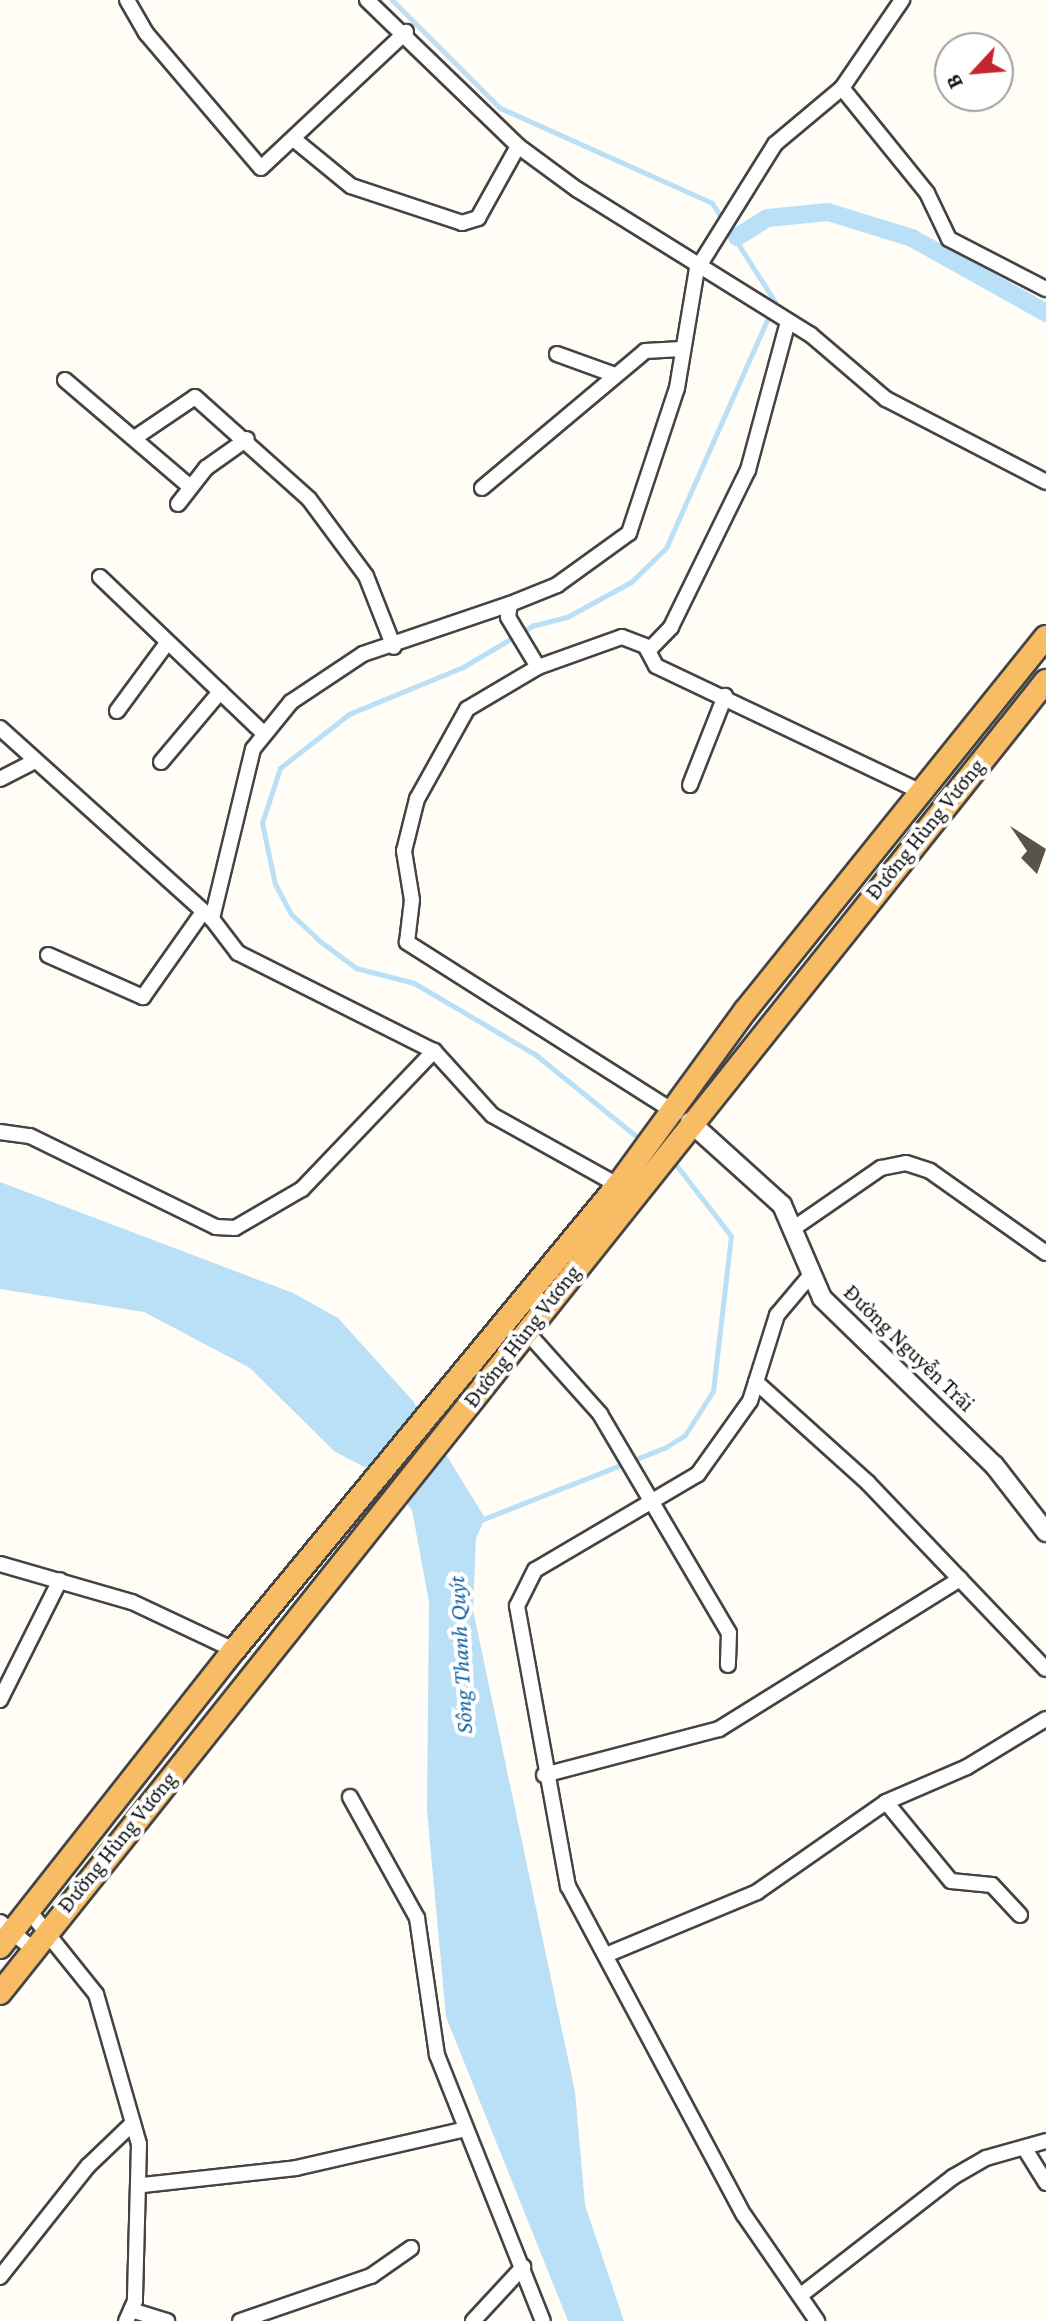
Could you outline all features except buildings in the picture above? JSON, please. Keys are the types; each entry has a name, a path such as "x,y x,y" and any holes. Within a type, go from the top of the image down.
{"highway":[{"name":"Đường Hùng Vương","path":"0,1993 49,1927 355,1549 525,1330 674,1118 919,791 1046,637"},
{"name":"Đường Hùng Vương","path":"674,1118 1046,681"},
{"name":"Đường Hùng Vương","path":"4,1934 30,1912 234,1650 469,1360 634,1175"}],"street":[{"path":"127,0 257,166 274,163 406,32"},
{"path":"367,0 406,32 518,146 697,269 788,322 886,399 1046,482"},
{"path":"48,955 143,997 207,916 263,733 322,679 363,654 394,647 557,585 629,533 644,504 682,349 697,269 775,144 842,88 902,0"},
{"path":"842,88 927,193 949,239 1046,289"},
{"path":"296,141 351,186 462,223 478,218 518,146"},
{"path":"647,649 671,627 748,470 788,322"},
{"path":"482,488 615,375 656,345 682,349"},
{"path":"557,354 615,375"},
{"path":"65,380 136,437 189,486"},
{"path":"136,437 192,396 247,439 291,478 366,576 394,647"},
{"path":"178,504 189,486 247,439"},
{"path":"100,577 263,733"},
{"path":"510,604 517,634 538,667"},
{"path":"674,1118 405,938 412,900 404,851 417,799 467,709 538,667 622,637 647,649 656,666 725,696 919,791"},
{"path":"117,711 167,643"},
{"path":"161,762 220,692"},
{"path":"690,785 725,696"},
{"path":"0,728 31,763 207,916 238,953 434,1051 492,1115 634,1175"},
{"path":"0,779 31,763"},
{"path":"0,1132 30,1136 216,1227 235,1228 302,1189 434,1051"},
{"name":"Đường Nguyễn Trãi","path":"674,1118 773,1195 794,1228 809,1277 994,1465 1046,1532"},
{"path":"794,1228 881,1168 906,1163 930,1171 1046,1253"},
{"path":"809,1277 768,1331 756,1382 737,1424 698,1474 535,1570 519,1594 544,1775 568,1886 744,2215 817,2321"},
{"path":"525,1330 585,1392 618,1446 648,1504 729,1633 728,1665"},
{"path":"756,1382 960,1579 1046,1669"},
{"path":"0,1564 132,1602 234,1650"},
{"path":"544,1775 719,1729 960,1579"},
{"path":"0,1700 60,1580"},
{"path":"606,1955 757,1892 886,1802 967,1767 1046,1719"},
{"path":"350,1797 417,1918 432,2030 462,2130 523,2267 543,2321"},
{"path":"886,1802 951,1881 992,1885 1020,1915"},
{"path":"30,1912 49,1927 96,1994 133,2123 143,2185 128,2315 167,2321"},
{"path":"4,1934 34,1950"},
{"path":"0,2277 88,2166 133,2123"},
{"path":"143,2185 296,2168 462,2130"},
{"path":"801,2295 953,2177 986,2158 1046,2141"},
{"path":"1025,2149 1046,2183"},
{"path":"240,2321 371,2276 411,2248"},
{"path":"473,2321 523,2267"}],"water":[{"name":"Sông Thanh Quýt","path":"0,1182 293,1293 338,1318 413,1401 485,1518 476,1538 473,1610 575,2092 585,2205 624,2321 568,2321 446,2017 427,1810 429,1602 412,1510 387,1479 334,1451 250,1368 144,1312 0,1289"}],"waterway":[{"path":"392,0 500,108 712,203 775,302 666,548 631,582 567,617 534,625 463,667 349,714 280,768 262,823 275,884 291,914 321,942 356,968 414,983 536,1055 641,1140"},
{"path":"737,237 768,218 828,212 912,238 1046,313"},
{"path":"481,1520 666,1447 685,1435 713,1391 731,1236 673,1161"}]}
